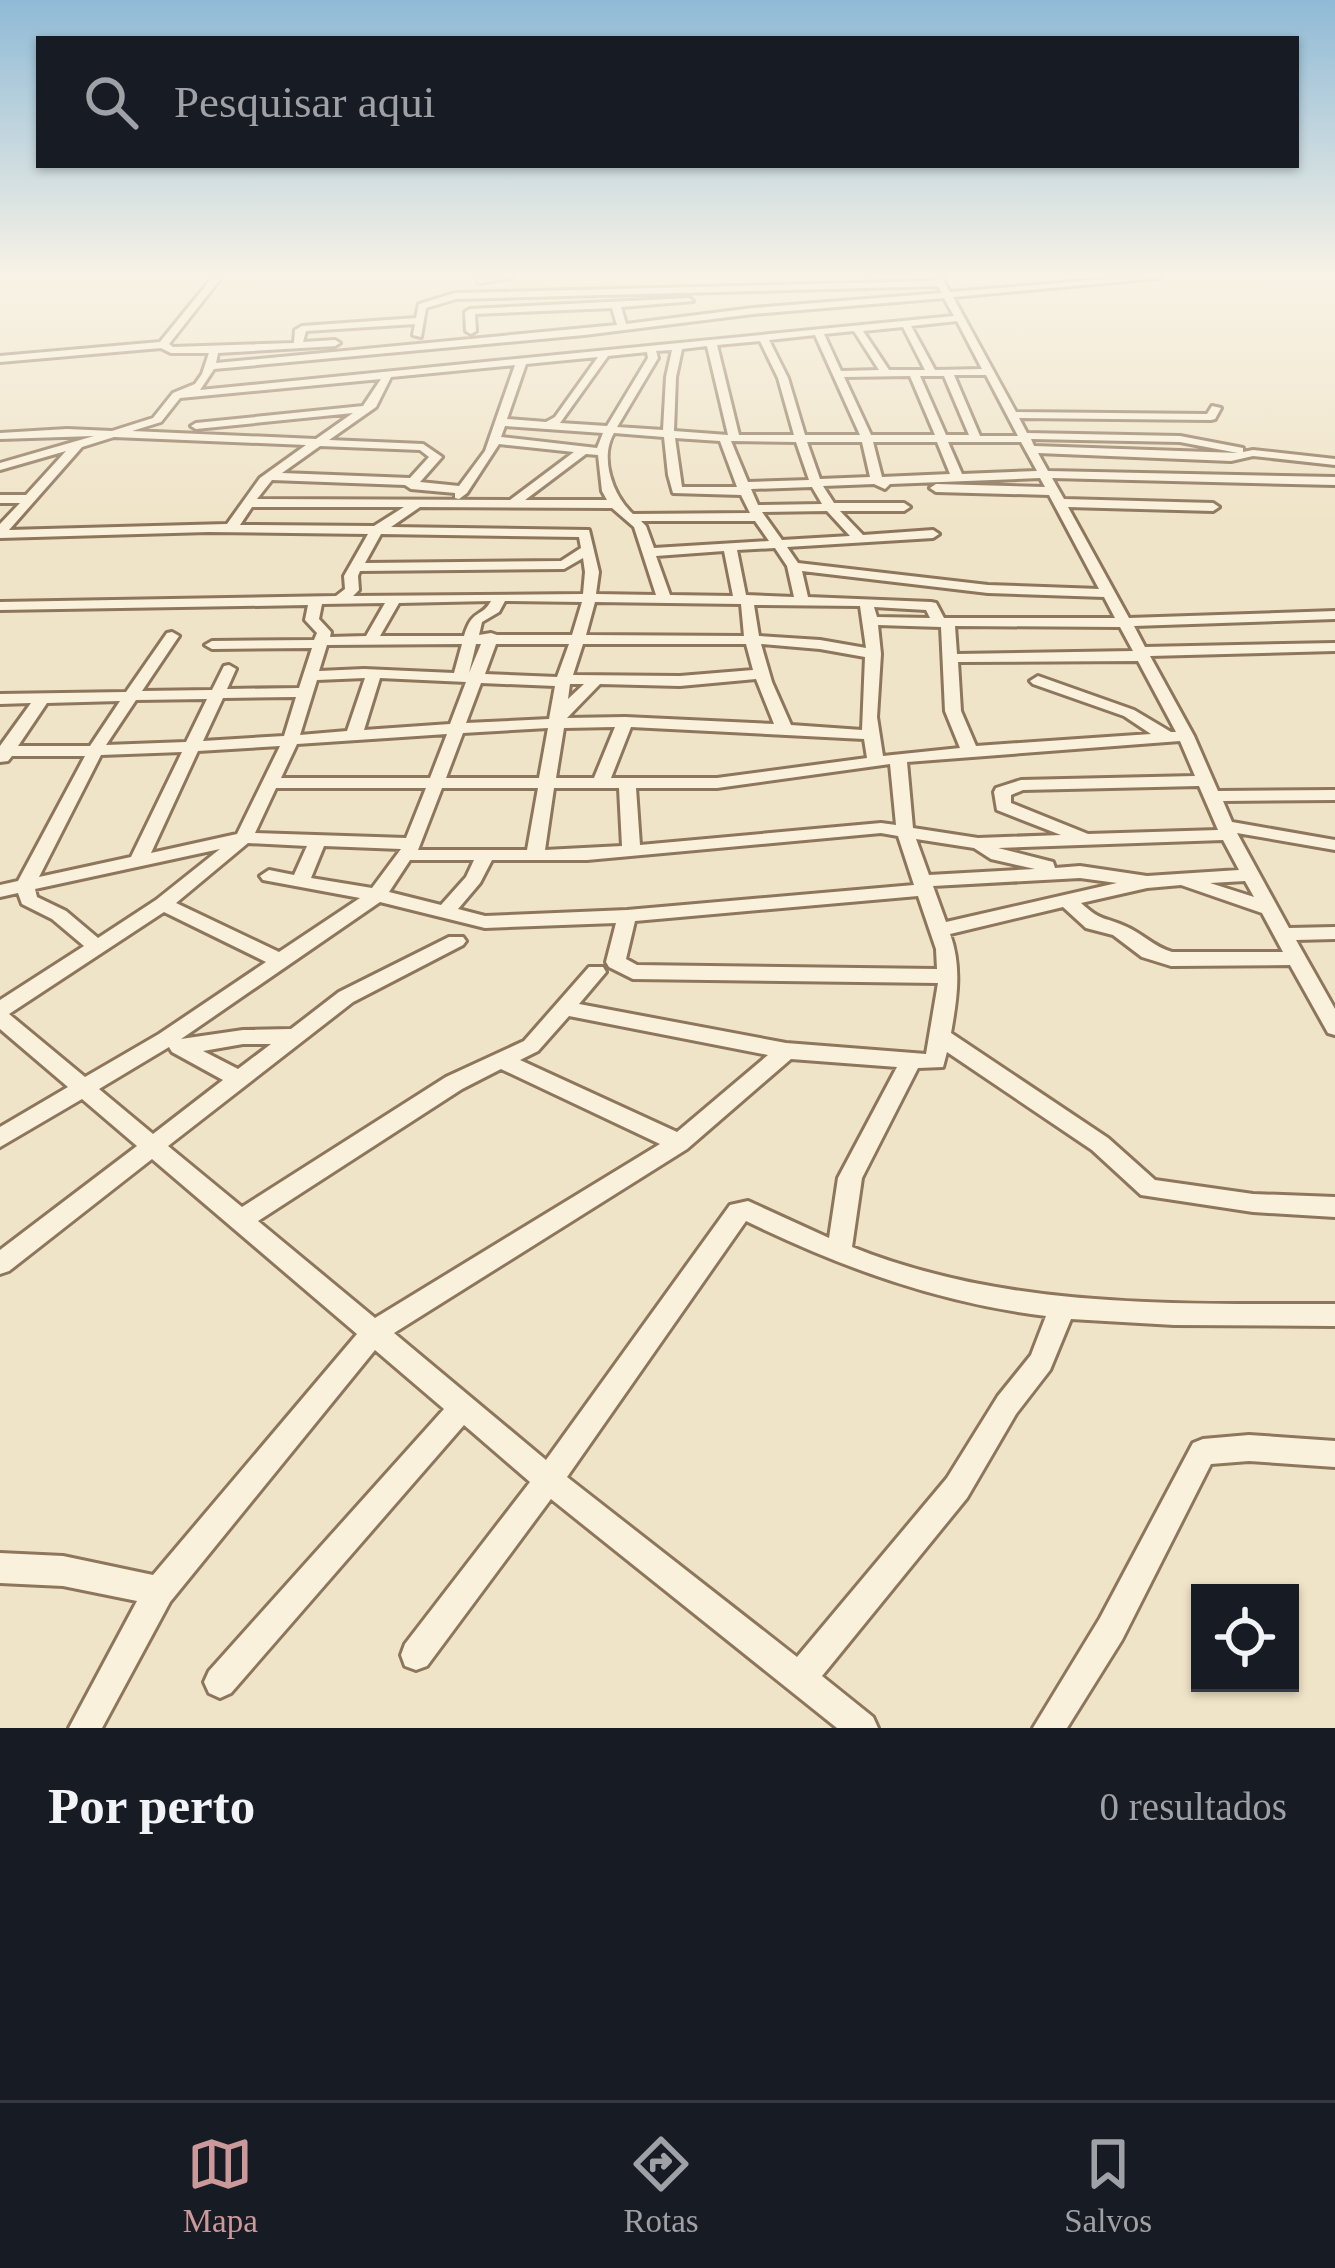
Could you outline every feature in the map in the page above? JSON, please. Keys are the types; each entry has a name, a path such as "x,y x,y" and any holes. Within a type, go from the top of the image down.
{"street":[{"path":"194,394 211,359"},
{"path":"209,366 293,359"},
{"path":"324,359 351,373 369,376"},
{"path":"418,359 433,369"},
{"path":"0,469 157,419 177,395 536,359"},
{"path":"547,426 559,419 601,359"},
{"path":"653,359 606,431 603,452 607,485 615,504 634,517 651,551 664,599"},
{"path":"673,359 667,435 677,490 1044,474 1335,481"},
{"path":"714,359 743,489 794,566 806,601 812,642"},
{"path":"776,359 814,484 860,539"},
{"path":"832,359 867,438 877,481 886,486 1213,507"},
{"path":"877,359 886,373"},
{"path":"924,359 931,372"},
{"path":"982,359 1140,655 1176,736 1210,788 1227,830 1335,1028"},
{"path":"452,504 486,461 522,360"},
{"path":"266,386 274,371 270,361"},
{"path":"948,372 976,439"},
{"path":"840,374 989,372"},
{"path":"914,373 957,476"},
{"path":"231,528 268,476 366,409 388,374"},
{"path":"1012,415 1211,417 1216,408"},
{"path":"196,426 366,409"},
{"path":"500,422 667,435 947,444 1180,439 1251,453 1335,461"},
{"path":"0,436 110,435 430,449 435,460 411,482"},
{"path":"947,444 976,439 1231,458 1251,453"},
{"path":"494,440 603,452"},
{"path":"0,533 78,445"},
{"path":"1031,445 1082,460 1100,475"},
{"path":"464,565 446,543 511,505 584,450"},
{"path":"0,469 53,472"},
{"path":"268,476 411,482 417,487 463,490"},
{"path":"0,499 29,499"},
{"path":"247,503 615,504"},
{"path":"339,600 352,590 351,576 377,530 418,503"},
{"path":"634,517 904,506"},
{"path":"0,533 231,528 586,534"},
{"path":"340,529 365,557 387,563 464,565 569,564 586,534"},
{"path":"490,565 503,532"},
{"path":"535,857 563,681 589,599 592,572 586,534"},
{"path":"651,551 933,534"},
{"path":"730,548 761,674 784,730"},
{"path":"794,566 988,589 1108,593"},
{"path":"988,589 988,622"},
{"path":"469,678 468,638 477,618 494,609 500,597"},
{"path":"0,606 500,597 931,606 944,623 952,711 970,751"},
{"path":"371,640 394,599"},
{"path":"316,601 312,620 323,627 316,663 290,742 244,838 163,904 0,1014 80,1089 549,1480 801,1676 850,1724"},
{"path":"866,602 872,621 869,713 876,761"},
{"path":"872,621 1122,623 1335,615"},
{"path":"98,948 59,915 28,900 25,886 95,750 172,636"},
{"path":"0,1138 80,1089 172,1043 377,895 410,849 457,728 469,678 491,637"},
{"path":"0,699 220,694 371,640 751,640 812,642 874,654"},
{"path":"212,645 276,645 316,663 374,674 680,681 761,674"},
{"path":"950,658 1335,647"},
{"path":"138,861 229,669"},
{"path":"354,735 374,674"},
{"path":"559,720 597,679"},
{"path":"1038,681 1130,713 1176,736"},
{"path":"2,754 43,698"},
{"path":"2,754 190,749 559,720 873,736"},
{"path":"601,782 625,722"},
{"path":"269,783 740,781 898,758 1176,736"},
{"path":"839,1252 850,1178 941,1036 949,976 943,929 905,832 898,758"},
{"path":"628,784 632,850"},
{"path":"1094,841 1011,810 1000,802 1001,792 1021,785 1335,795"},
{"path":"0,891 244,838 318,840 485,857 632,850 867,828 978,843 1094,841 1227,830 1335,845"},
{"path":"300,881 318,840"},
{"path":"916,856 947,841"},
{"path":"978,843 1007,858 1148,882"},
{"path":"447,910 485,857"},
{"path":"268,876 377,895 484,922 627,916 1080,872"},
{"path":"943,929 1148,882 1251,875"},
{"path":"1178,880 1271,909"},
{"path":"1070,903 1093,924 1120,931 1149,952 1171,959 1295,958"},
{"path":"163,904 280,961"},
{"path":"627,916 616,962 633,972 949,976"},
{"path":"1284,934 1335,933"},
{"path":"0,1264 346,997 456,941"},
{"path":"241,1220 369,1135 539,1040 596,972"},
{"path":"567,1009 786,1051 978,1063"},
{"path":"172,1043 291,1036"},
{"path":"941,1036 1100,1144 1149,1188 1253,1203 1335,1207"},
{"path":"172,1043 238,1079"},
{"path":"85,1728 158,1591 374,1332 679,1143 786,1051"},
{"path":"500,1060 679,1143"},
{"path":"416,1655 549,1480 732,1214 748,1211 839,1252 957,1291 1063,1306 1335,1315"},
{"path":"801,1676 957,1488 1007,1405 1041,1362 1063,1306"},
{"path":"220,1682 462,1408"},
{"path":"1049,1728 1111,1629 1203,1452 1233,1448 1335,1454"},
{"path":"0,1568 63,1571 158,1591"}]}
